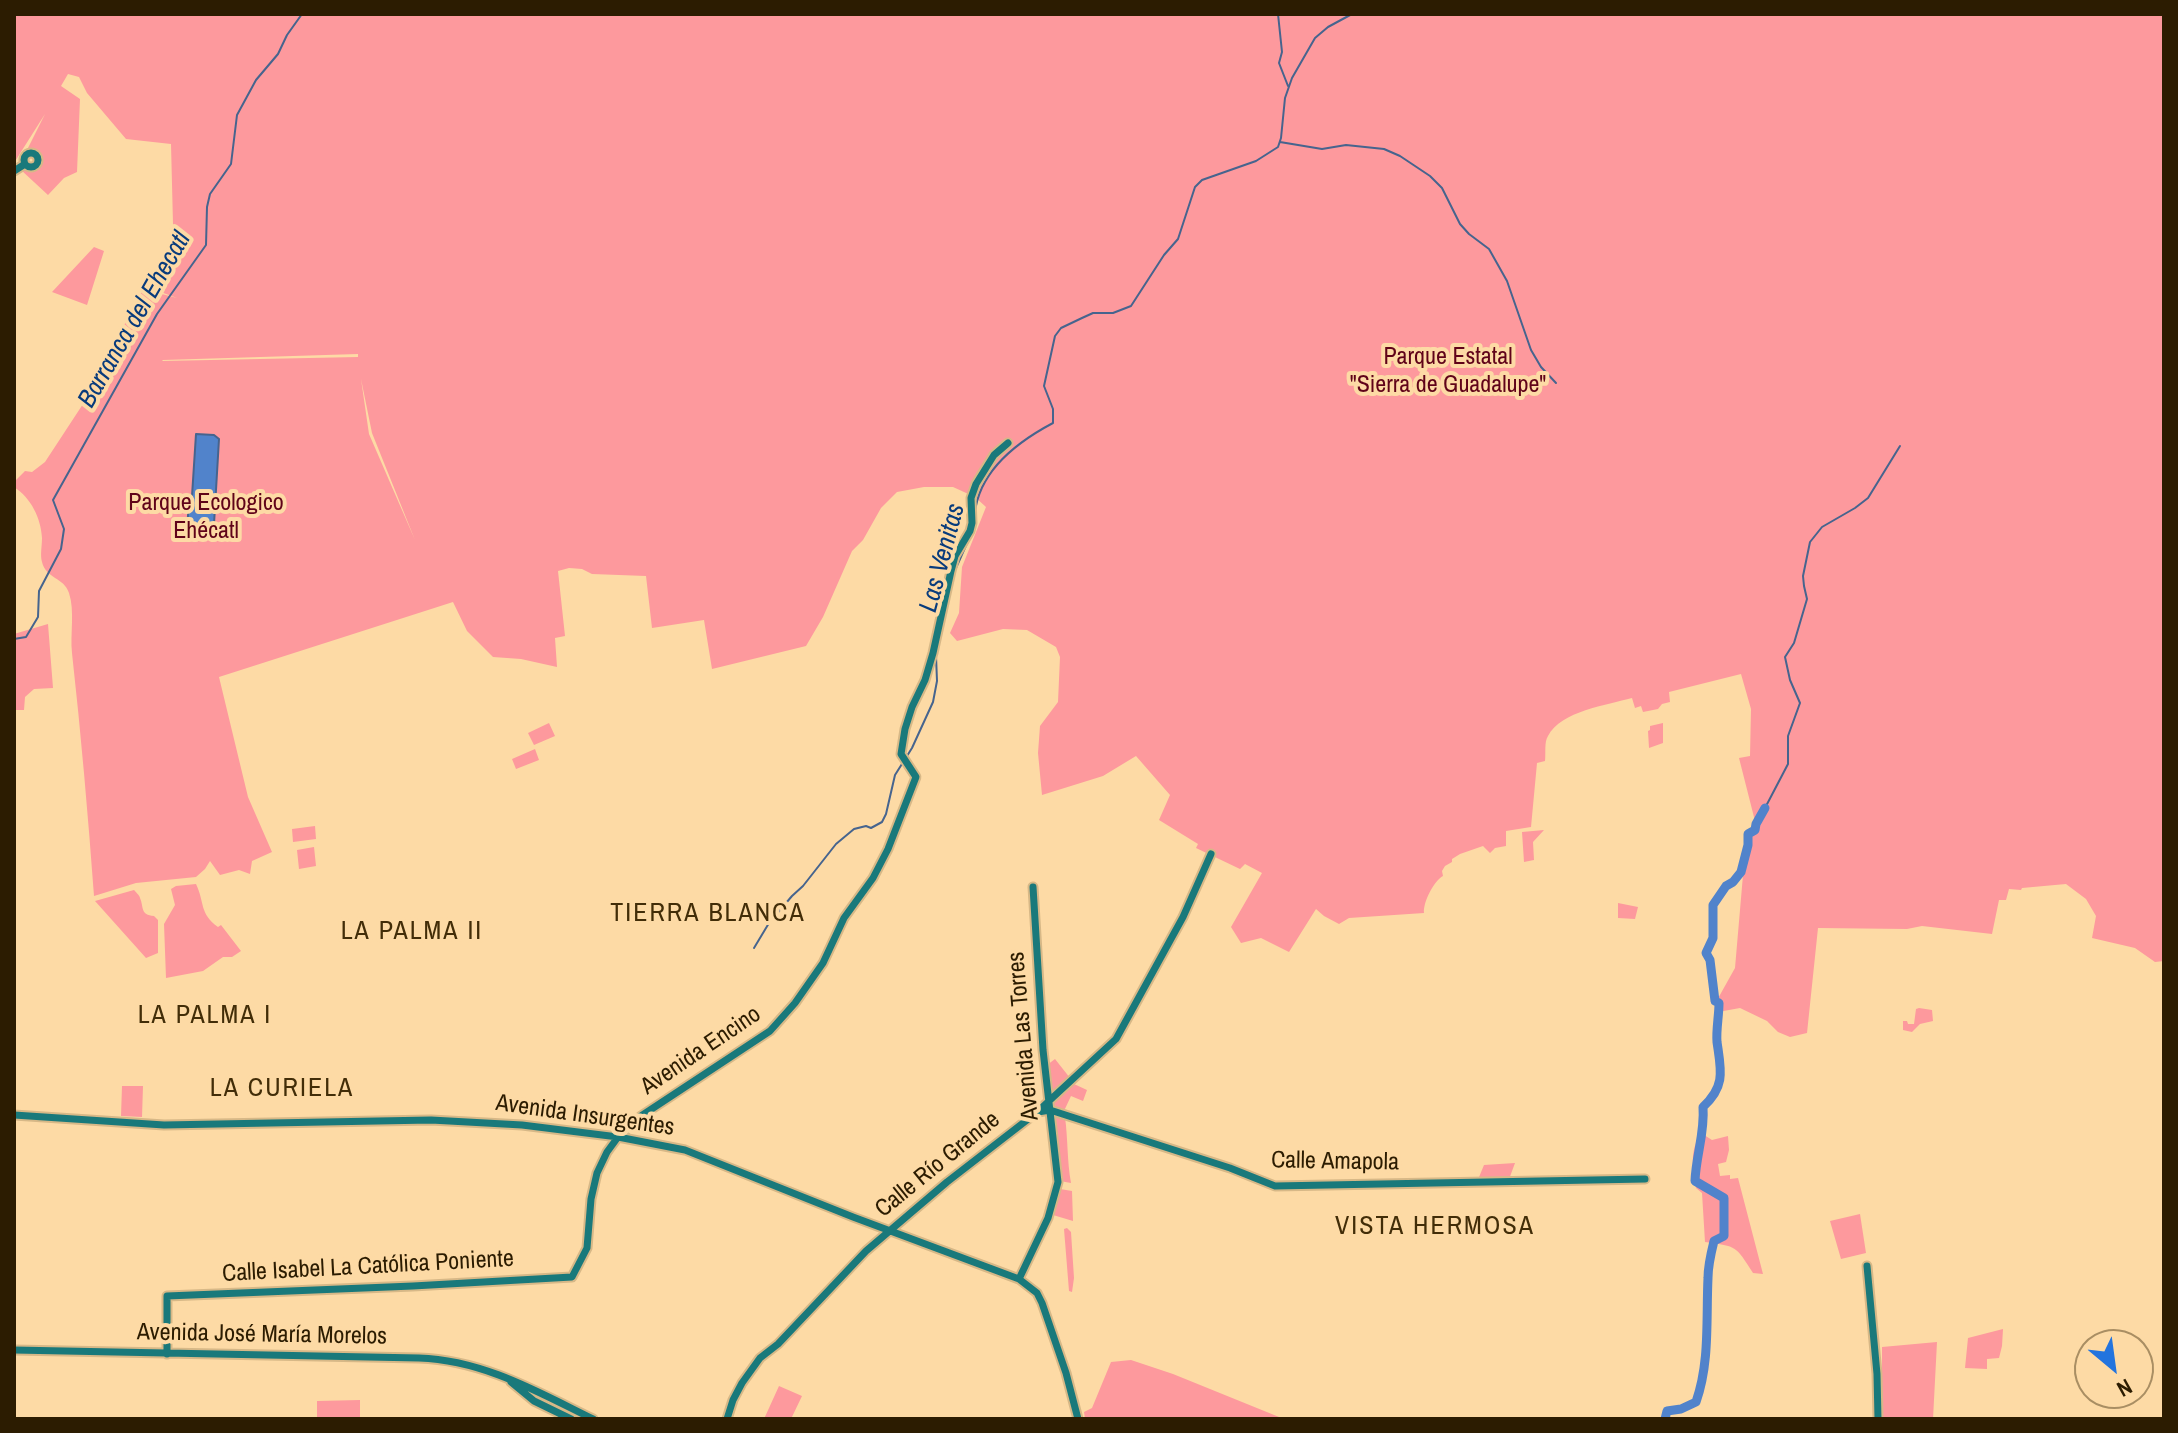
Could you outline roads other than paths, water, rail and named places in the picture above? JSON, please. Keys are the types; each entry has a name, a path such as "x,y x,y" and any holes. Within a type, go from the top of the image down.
{"main road":[{"path":"14,171 25,164"},
{"name":"Avenida Encino","path":"572,1277 587,1248 591,1199 597,1173 618,1137 651,1109 770,1031 795,1003 823,963 844,918 873,878 888,849 916,777 904,757 905,729 933,653 955,556 970,531 971,498 994,455 1008,443"},
{"name":"Calle Río Grande","path":"727,1419 748,1372 866,1251 888,1230 1036,1113 1116,1039 1183,917 1211,854"},
{"name":"Avenida Las Torres","path":"1019,1279 1048,1218 1058,1182 1043,1050 1033,887"},
{"name":"Calle Amapola","path":"1036,1113 1050,1110 1230,1168 1275,1186 1645,1179"},
{"name":"Avenida Insurgentes","path":"14,1115 164,1125 447,1120 515,1124 618,1137 685,1150 1019,1279 1037,1293 1042,1303 1078,1419"},
{"path":"1867,1266 1878,1419"},
{"name":"Calle Isabel La Católica Poniente","path":"167,1354 167,1296 572,1277"},
{"name":"Avenida José María Morelos","path":"14,1350 435,1359 468,1364 506,1378 593,1419"},
{"name":"Avenida José María Morelos","path":"506,1378 534,1401 571,1419"}],"water":[{"path":"196,434 214,435 219,439 214,524 198,533 189,533 187,529"}],"waterway":[{"name":"Barranca del Ehecatl","path":"14,639 26,637 38,617 39,591 61,549 64,529 53,500 157,314 206,245 210,194 231,164 237,115 256,80 278,54 302,14"},
{"name":"Las Venitas","path":"1278,14 1282,52 1279,63 1288,86"},
{"name":"Las Venitas","path":"975,512 985,483 1003,458 1053,423 1053,409 1044,386 1055,336 1061,328 1093,313 1113,313 1131,306 1178,239 1195,187 1202,180 1256,161 1278,147 1285,98 1292,78 1315,38 1352,14"},
{"name":"Las Venitas","path":"1280,142 1322,149 1346,145 1384,149 1430,176 1442,188 1460,224 1489,249 1507,281 1531,350 1556,383"},
{"path":"1765,808 1788,764 1788,736 1800,703 1785,657 1794,643 1807,599 1803,576 1810,542 1822,527 1868,498 1900,446"},
{"name":"Las Venitas","path":"956,568 968,541"},
{"name":"Las Venitas","path":"754,948 769,923 836,844 854,829 871,828 882,822 895,775 912,748 933,702 938,644"},
{"path":"1665,1419 1667,1411 1696,1402 1705,1356 1710,1260 1714,1241 1724,1236 1724,1198 1695,1181 1703,1107 1719,1085 1720,1077 1717,1037 1719,1003 1715,1001 1710,960 1706,953 1713,938 1713,905 1741,872 1748,834 1755,830 1765,808"}],"district":[{"name":"TIERRA BLANCA","path":"708,914"},
{"name":"LA PALMA II","path":"412,932"},
{"name":"LA PALMA I","path":"205,1016"},
{"name":"LA CURIELA","path":"282,1089"},
{"name":"VISTA HERMOSA","path":"1435,1227"}],"park label":[{"name":"Parque Estatal \"Sierra de Guadalupe\"","path":"1448,372"},
{"name":"Parque Ecologico Ehécatl","path":"206,518"}]}
